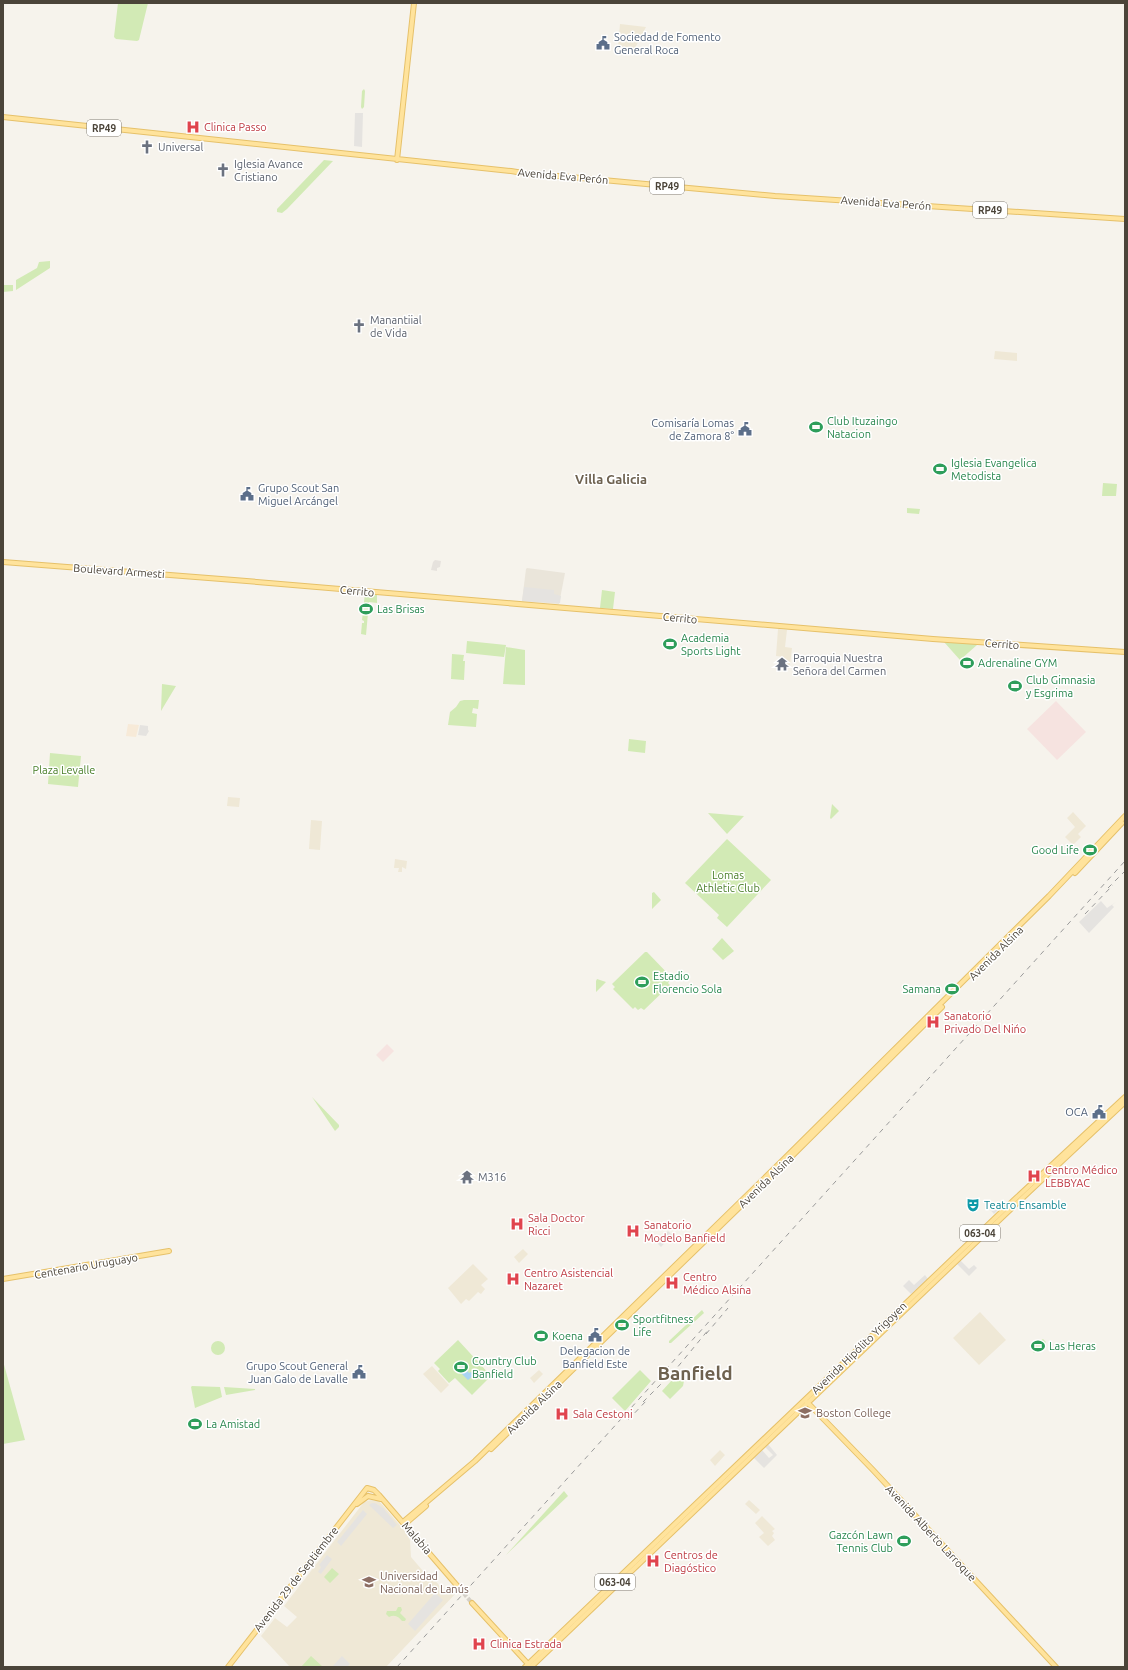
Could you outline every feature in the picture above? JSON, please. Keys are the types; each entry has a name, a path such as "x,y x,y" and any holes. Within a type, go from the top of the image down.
{"main road":[{"path":"397,160 414,3"},
{"name":"Avenida Eva Perón","path":"3,117 517,172 541,176 560,176 775,196 1125,219"},
{"name":"Boulevard Armesti","path":"3,562 234,580"},
{"name":"Cerrito","path":"234,580 933,639 1125,652"},
{"path":"1117,827 1125,816"},
{"path":"1117,827 1125,820"},
{"name":"Avenida Alsina","path":"404,1523 489,1451 751,1196 1085,864 1117,827"},
{"name":"Avenida Hipólito Yrigoyen","path":"529,1666 1014,1200 1125,1097"},
{"name":"Avenida Hipólito Yrigoyen","path":"806,1401 1125,1102"},
{"name":"Centenario Uruguayo","path":"3,1280 169,1251"},
{"name":"Avenida Alberto Larroque","path":"806,1401 873,1470 1056,1667"},
{"path":"368,1496 372,1493 371,1489 367,1488 364,1492 365,1494 368,1496 383,1500"},
{"name":"Malabia","path":"371,1489 404,1523 460,1589"},
{"name":"Avenida 29 de Septiembre","path":"228,1667 364,1492"},
{"name":"Avenida 29 de Septiembre","path":"231,1667 355,1507 368,1496"},
{"path":"472,1603 529,1666"}],"shaded area":[{"path":"620,24 646,27 635,48 618,46"},
{"path":"355,113 363,113 362,147 354,146"},
{"path":"995,351 1017,353 1017,361 994,359"},
{"path":"435,560 441,561 440,567 437,568 437,571 431,570"},
{"path":"527,568 565,573 559,604 522,601"},
{"path":"524,587 554,590 554,594 561,596 560,603 522,601"},
{"path":"778,629 787,630 785,647 792,648 790,665 783,665 784,657 776,656"},
{"path":"1056,701 1086,732 1057,760 1027,729"},
{"path":"128,724 139,725 136,737 126,736"},
{"path":"140,725 148,726 149,731 146,736 138,735"},
{"path":"228,797 240,798 239,807 227,806"},
{"path":"1073,812 1086,826 1078,834 1081,837 1073,845 1065,837 1075,827 1067,818"},
{"path":"311,820 322,821 320,850 309,849"},
{"path":"395,859 407,861 406,869 402,867 402,872 398,872 399,868 394,868"},
{"path":"1101,901 1107,908 1116,902 1112,905 1114,907 1089,933 1079,922"},
{"path":"387,1044 394,1051 383,1062 376,1055"},
{"path":"989,1201 998,1210 994,1214 985,1204"},
{"path":"668,1231 672,1235 661,1247 656,1242"},
{"path":"523,1249 528,1254 519,1263 514,1257"},
{"path":"960,1260 969,1269 974,1265 977,1268 969,1276 957,1264"},
{"path":"473,1264 488,1279 481,1285 485,1289 481,1294 478,1292 469,1301 466,1299 461,1304 448,1288"},
{"path":"925,1275 928,1279 911,1294 903,1286 909,1280 914,1285"},
{"path":"980,1312 1006,1340 979,1365 953,1338"},
{"path":"432,1366 449,1385 441,1393 423,1374"},
{"path":"539,1370 543,1374 534,1383 530,1378"},
{"name":"Boston College","path":"807,1407 812,1411 803,1420 798,1415"},
{"path":"768,1444 777,1455 764,1468 754,1458 762,1450 769,1458 773,1455 765,1447"},
{"path":"720,1450 725,1455 715,1466 710,1460"},
{"name":"Universidad Nacional de Lanús","path":"371,1500 379,1501 404,1530 410,1540 411,1557 423,1571 426,1570 445,1592 453,1585 457,1592 386,1667 290,1667 261,1636 275,1618 287,1627 297,1617 284,1606 364,1502"},
{"path":"749,1500 760,1510 756,1514 745,1504"},
{"path":"375,1503 383,1508 397,1525 393,1528 369,1505"},
{"path":"363,1510 367,1514 341,1546 337,1542"},
{"path":"762,1516 775,1529 772,1531 774,1533 772,1536 775,1540 768,1546 759,1537 764,1533 755,1523"},
{"path":"327,1555 332,1559 321,1574 318,1572 321,1567 319,1565"},
{"path":"435,1593 443,1600 415,1631 408,1624"},
{"path":"342,1656 350,1664 347,1667 332,1667"}],"green space":[{"path":"118,3 148,3 139,40 116,39 114,37"},
{"path":"364,89 364,107 362,109 362,91"},
{"path":"324,160 333,161 287,209 282,213 277,212 277,209"},
{"path":"50,261 50,268 16,290 16,280 37,268 39,262"},
{"path":"3,285 13,285 13,291 3,292"},
{"path":"1103,483 1117,484 1116,496 1102,496"},
{"path":"907,508 920,509 919,514 907,513"},
{"path":"602,590 615,592 613,609 600,608"},
{"name":"Las Brisas","path":"365,593 377,594 377,603 369,602 366,635 361,634 362,623 364,623 362,620"},
{"path":"467,641 506,645 504,657 466,653"},
{"path":"944,642 976,644 977,645 960,660"},
{"path":"506,647 525,650 525,685 503,684"},
{"path":"452,654 464,655 464,680 451,679"},
{"path":"162,684 176,686 161,711"},
{"path":"479,700 478,709 473,708 472,713 477,714 476,727 448,725 450,712 460,701"},
{"path":"629,739 646,741 645,753 628,751"},
{"name":"Plaza Levalle","path":"50,753 81,756 78,787 48,784"},
{"path":"832,804 839,811 831,819 830,818"},
{"path":"708,813 744,816 727,834"},
{"name":"Lomas Athletic Club","path":"727,839 771,880 727,927 717,918 719,915 685,883"},
{"path":"654,892 661,900 652,909 652,893"},
{"path":"722,938 734,951 723,960 712,949"},
{"name":"Estadio Florencio Sola","path":"645,952 647,952 672,978 668,983 670,985 644,1010 641,1008 638,1010 635,1007 633,1009 613,989 615,987 612,984"},
{"path":"597,979 606,982 596,992 596,981"},
{"path":"312,1097 339,1125 335,1131"},
{"path":"702,1310 704,1313 671,1343 669,1343 669,1341"},
{"name":"Las Heras","path":"1043,1339 1046,1342 1034,1353 1031,1349"},
{"name":"Country Club Banfield","path":"458,1340 491,1376 472,1395 455,1378 449,1383 438,1371 440,1369 434,1363"},
{"path":"218,1341 223,1343 225,1348 223,1353 218,1355 213,1353 211,1348 213,1343"},
{"path":"3,1361 25,1440 3,1444"},
{"path":"701,1367 704,1367 688,1381 691,1375"},
{"path":"640,1370 651,1381 625,1411 612,1398"},
{"path":"678,1376 684,1381 683,1386 670,1399 662,1391"},
{"path":"192,1386 220,1387 222,1397 195,1408"},
{"path":"224,1387 255,1389 255,1390 226,1395"},
{"path":"564,1491 568,1496 506,1555"},
{"path":"332,1568 339,1574 330,1583 324,1577"},
{"path":"398,1607 401,1607 402,1610 400,1613 406,1619 405,1621 402,1621 395,1616 389,1617 386,1614 387,1611 396,1611"},
{"path":"311,1656 323,1667 301,1667"}],"water":[{"path":"463,1366 469,1373 471,1372 474,1375 468,1380 458,1370"}],"tunnel":[{"path":"460,1589 472,1603"}],"railway":[{"path":"397,1667 1125,861"},
{"path":"1108,888 1125,871"},
{"path":"1085,914 1113,885"},
{"path":"706,1334 728,1308"},
{"path":"643,1402 676,1369 709,1329"},
{"path":"628,1420 647,1400"}],"place":[{"name":"Sociedad de Fomento General Roca","path":"603,43"},
{"name":"Clinica Passo","path":"193,127"},
{"name":"Universal","path":"147,147"},
{"name":"Iglesia Avance Cristiano","path":"223,170"},
{"name":"Manantiial de Vida","path":"359,326"},
{"name":"Club Ituzaingo Natacion","path":"816,427"},
{"name":"Comisaría Lomas de Zamora 8°","path":"745,429"},
{"name":"Iglesia Evangelica Metodista","path":"940,469"},
{"name":"Grupo Scout San Miguel Arcángel","path":"247,494"},
{"name":"Las Brisas","path":"366,609"},
{"name":"Academia Sports Light","path":"670,644"},
{"name":"Adrenaline GYM","path":"967,663"},
{"name":"Parroquia Nuestra Señora del Carmen","path":"782,664"},
{"name":"Club Gimnasia y Esgrima","path":"1015,686"},
{"name":"Good Life","path":"1090,850"},
{"name":"Estadio Florencio Sola","path":"642,982"},
{"name":"Samana","path":"952,989"},
{"name":"Sanatorio Privado Del Nińo","path":"933,1022"},
{"name":"OCA","path":"1099,1112"},
{"name":"Centro Médico LEBBYAC","path":"1034,1176"},
{"name":"M316","path":"467,1177"},
{"name":"Teatro Ensamble","path":"973,1205"},
{"name":"Sala Doctor Ricci","path":"517,1224"},
{"name":"Sanatorio Modelo Banfield","path":"633,1231"},
{"name":"Centro Asistencial Nazaret","path":"513,1279"},
{"name":"Centro Médico Alsina","path":"672,1283"},
{"name":"Sportfitness Life","path":"622,1325"},
{"name":"Delegacion de Banfield Este","path":"595,1335"},
{"name":"Koena","path":"541,1336"},
{"name":"Las Heras","path":"1038,1346"},
{"name":"Country Club Banfield","path":"461,1367"},
{"name":"Grupo Scout General Juan Galo de Lavalle","path":"359,1372"},
{"name":"Boston College","path":"805,1413"},
{"name":"Sala Cestoni","path":"562,1414"},
{"name":"La Amistad","path":"195,1424"},
{"name":"Gazcón Lawn Tennis Club","path":"904,1541"},
{"name":"Centros de Diagóstico","path":"653,1561"},
{"name":"Universidad Nacional de Lanús","path":"369,1582"},
{"name":"Clinica Estrada","path":"479,1644"}],"district":[{"name":"Villa Galicia","path":"611,479"},
{"name":"Banfield","path":"695,1373"}]}
